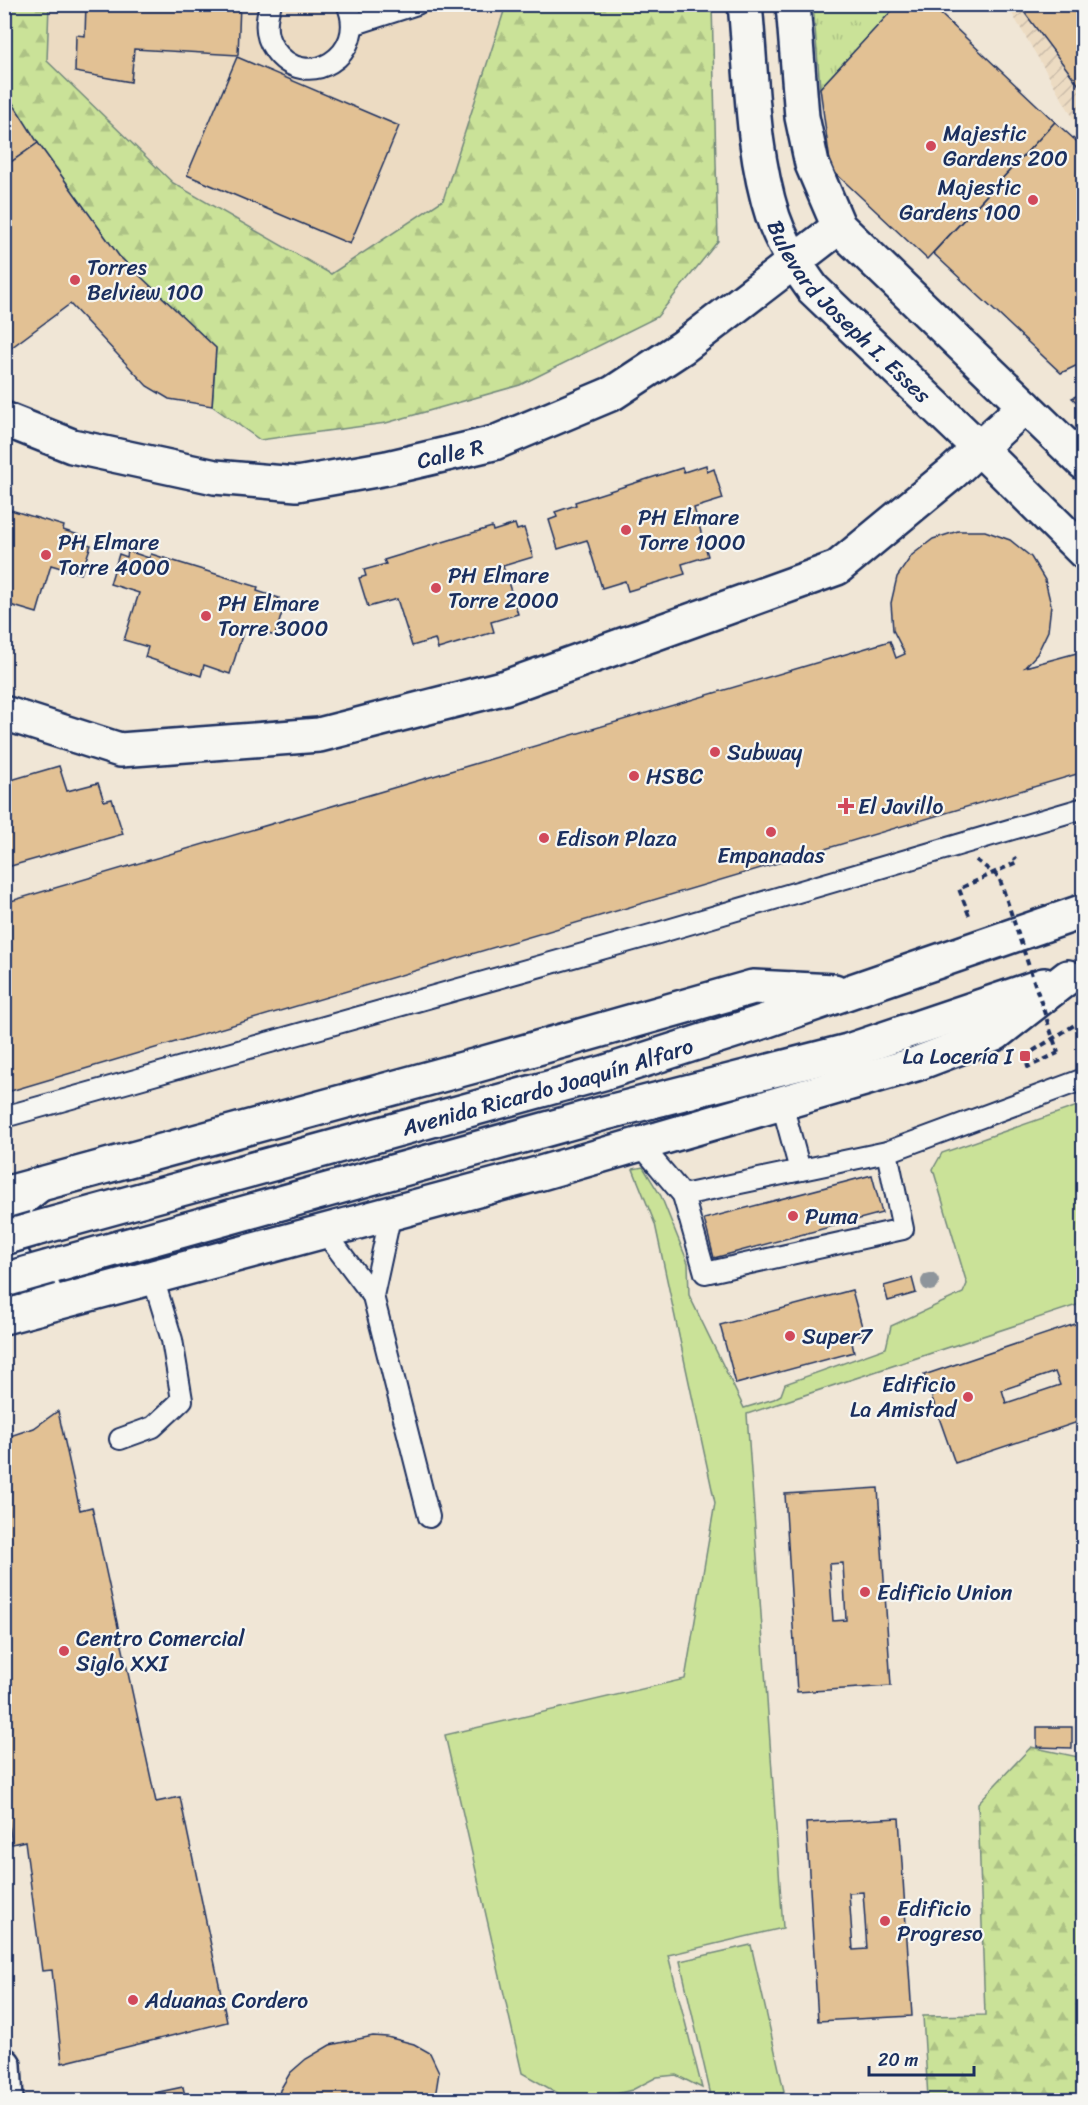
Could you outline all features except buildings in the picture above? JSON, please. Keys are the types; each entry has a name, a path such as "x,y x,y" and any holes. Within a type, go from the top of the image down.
{"main road":[{"name":"Bulevard Joseph I. Esses","path":"745,4 759,164 774,219 794,262 813,290 979,448 1083,552"},
{"name":"Bulevard Joseph I. Esses","path":"792,4 801,117 812,164 839,227 1083,463"},
{"name":"Calle R","path":"4,419 72,447 216,477 297,484 387,468 494,443 613,393 683,347 839,227"},
{"path":"4,713 120,750 319,735 506,687 837,568 1025,406"},
{"name":"Avenida Ricardo Joaquín Alfaro","path":"4,1238 603,1073 851,992 1083,911"},
{"path":"4,1317 541,1173 916,1064 995,1034 1076,974"},
{"name":"Avenida Ricardo Joaquín Alfaro","path":"4,1280 600,1114 848,1052 1076,974"},
{"path":"4,1194 753,987 851,992"},
{"path":"40,1184 20,1201 12,1218 9,1226 10,1253 24,1277 46,1292 77,1298"},
{"path":"4,2065 6,2100"}],"lane":[{"path":"271,4 266,31 271,45 279,57 291,65 305,69 320,68 333,62 344,52 351,39 352,25 346,4"},
{"path":"352,25 417,4"},
{"path":"4,1117 636,939 1083,808"},
{"path":"683,1195 887,1152 1083,1079"},
{"path":"782,1104 800,1170"},
{"path":"639,1143 683,1195 705,1273 903,1229 887,1152"},
{"path":"373,1296 391,1213"},
{"path":"324,1232 373,1296 429,1517"},
{"path":"120,1439 153,1427 182,1400 172,1340 153,1278"}],"path":[{"path":"976,860 999,877 1058,1053 1028,1066 1025,1056 1083,1019"}],"shaded area":[{"path":"49,5 506,5 443,200 331,274 173,183 47,61"},
{"path":"1007,5 1083,5 1083,134 1081,131"}],"green space":[{"path":"813,4 898,5 820,88"},
{"path":"4,5 49,5 47,61 173,183 331,274 443,200 506,5 712,5 718,241 657,317 520,385 386,423 260,440 212,406 216,348 119,256 38,143 12,102 5,86"},
{"path":"1083,1104 1083,1303 747,1414 783,1928 668,1955 702,2088 676,2075 657,2077 632,2090 608,2096 586,2098 561,2095 522,2073 445,1735 685,1679 715,1503 655,1224 633,1169 643,1167 661,1196 688,1263 689,1295 744,1408 781,1395 785,1384 886,1348 891,1326 963,1293 967,1284 933,1169 942,1153"},
{"path":"1031,1747 1083,1758 1083,2100 917,2100 928,2098 923,2016 985,2015 978,1803"},
{"path":"751,1945 786,2100 712,2100 680,1961"}],"place":[{"name":"Majestic Gardens 200","path":"931,146"},
{"name":"Majestic Gardens 100","path":"1033,200"},
{"name":"Torres Belview 100","path":"75,280"},
{"name":"PH Elmare Torre 1000","path":"626,530"},
{"name":"PH Elmare Torre 4000","path":"46,555"},
{"name":"PH Elmare Torre 2000","path":"436,588"},
{"name":"PH Elmare Torre 3000","path":"206,616"},
{"name":"Subway","path":"715,752"},
{"name":"HSBC","path":"634,776"},
{"name":"El Javillo","path":"846,806"},
{"name":"Empanadas","path":"771,832"},
{"name":"Edison Plaza","path":"544,838"},
{"name":"La Locería I","path":"1025,1056"},
{"name":"Puma","path":"793,1216"},
{"name":"Super7","path":"790,1336"},
{"name":"Edificio La Amistad","path":"968,1397"},
{"name":"Edificio Union","path":"865,1592"},
{"name":"Centro Comercial Siglo XXI","path":"64,1651"},
{"name":"Edificio Progreso","path":"885,1921"},
{"name":"Aduanas Cordero","path":"133,2000"}]}
